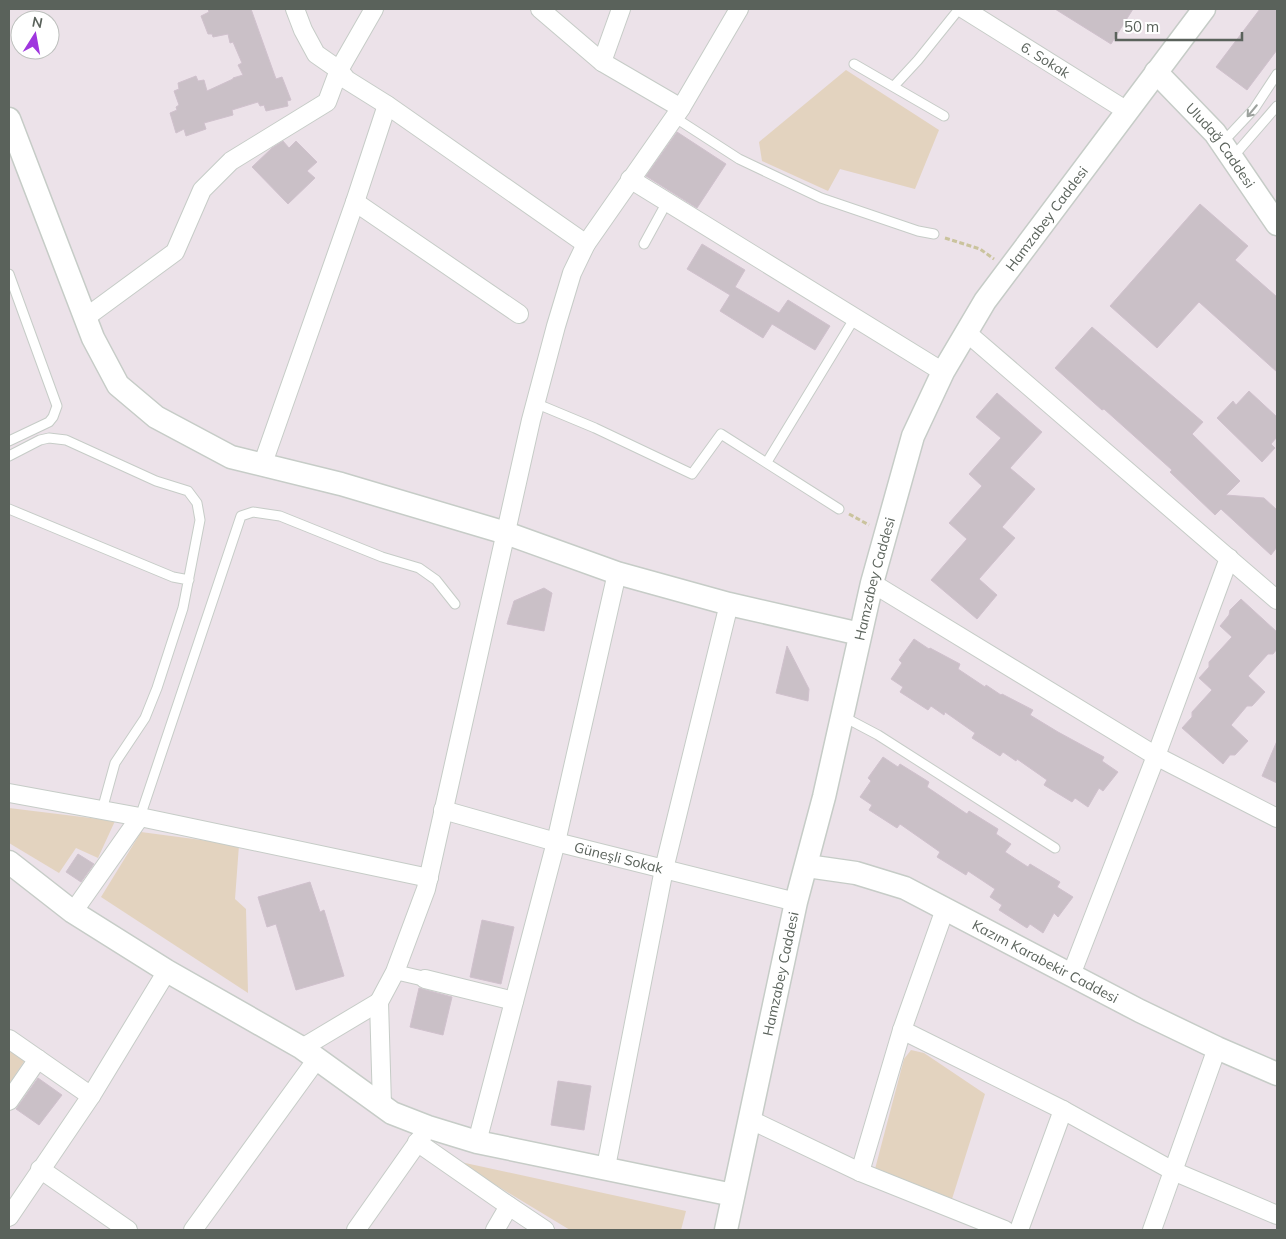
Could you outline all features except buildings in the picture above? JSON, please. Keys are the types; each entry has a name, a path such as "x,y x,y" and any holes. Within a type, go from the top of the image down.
{"street":[{"path":"295,9 303,30 316,54 339,70 347,80 387,104 586,244"},
{"path":"85,318 175,252 202,190 231,160 327,102 339,70 374,9"},
{"path":"540,9 602,62 677,112"},
{"path":"602,62 621,9"},
{"path":"193,1230 309,1054 379,1002 395,972 429,878 535,403 572,273 586,244 677,112 739,9"},
{"name":"6. Sokak","path":"964,9 1127,111"},
{"name":"Hamzabey Caddesi","path":"726,1230 796,902 807,866 872,583 913,436 943,372 985,301 1204,9"},
{"name":"Uludağ Caddesi","path":"1156,72 1215,133 1277,224"},
{"path":"262,466 355,202 387,104"},
{"path":"9,119 93,338 118,385 156,416 231,457 341,484 506,534 617,573 729,604 860,634"},
{"path":"630,179 854,319 943,372"},
{"path":"355,202 518,314"},
{"path":"966,332 1277,600"},
{"path":"1071,975 1156,756 1229,558"},
{"path":"477,1142 556,842 617,573"},
{"path":"872,583 1156,756 1277,818"},
{"path":"606,1168 664,869 729,604"},
{"path":"9,793 140,817 429,878"},
{"name":"Güneşli Sokak","path":"443,810 556,842 796,902"},
{"path":"73,912 140,817"},
{"name":"Kazım Karabekir Caddesi","path":"807,866 864,875 904,888 1140,1011 1277,1074"},
{"path":"11,869 73,912 167,971 309,1054 423,1134 509,1206 545,1230"},
{"path":"860,1172 902,1030 946,909"},
{"path":"9,1216 91,1096 167,971"},
{"path":"395,972 514,1001"},
{"path":"379,1002 382,1105"},
{"path":"902,1030 1063,1110 1173,1171 1277,1215"},
{"path":"9,1038 91,1096"},
{"path":"1152,1230 1217,1048"},
{"path":"9,1100 38,1059"},
{"path":"1019,1230 1063,1110"},
{"path":"749,1119 860,1172 1005,1230"},
{"path":"423,1134 477,1142 733,1195"},
{"path":"356,1230 423,1134"},
{"path":"40,1169 128,1230"},
{"path":"495,1230 509,1206"}],"lane":[{"path":"894,86 918,60 959,9"},
{"path":"854,64 944,116"},
{"path":"1227,151 1277,74"},
{"path":"1227,151 1277,106"},
{"path":"677,112 739,159 821,198 918,231 934,234"},
{"path":"644,244 667,202"},
{"path":"9,274 56,401 53,417 49,422 9,441"},
{"path":"767,462 854,319"},
{"path":"535,403 595,428 692,474 721,434 839,509"},
{"path":"9,456 40,440 49,438 66,440 156,480 188,491 198,503 200,514 183,608 157,688 145,718 115,763 102,810"},
{"path":"9,509 173,577 188,580"},
{"path":"140,817 241,516 253,512 280,516 382,557 419,568 436,580 455,604"},
{"path":"842,716 878,735 1055,848"}],"path":[{"path":"934,234 980,249 1009,269"},
{"path":"839,509 885,534"}],"shaded area":[{"path":"846,70 939,130 915,189 840,169 828,191 762,161 759,142"},
{"path":"9,808 115,821 98,858 76,848 59,873 9,843"},
{"path":"141,832 239,845 235,899 246,909 248,993 101,897"},
{"path":"9,1048 25,1060 9,1084"},
{"path":"911,1050 924,1053 985,1094 952,1199 875,1169 904,1059"},
{"path":"456,1161 686,1211 681,1230 570,1230"}]}
